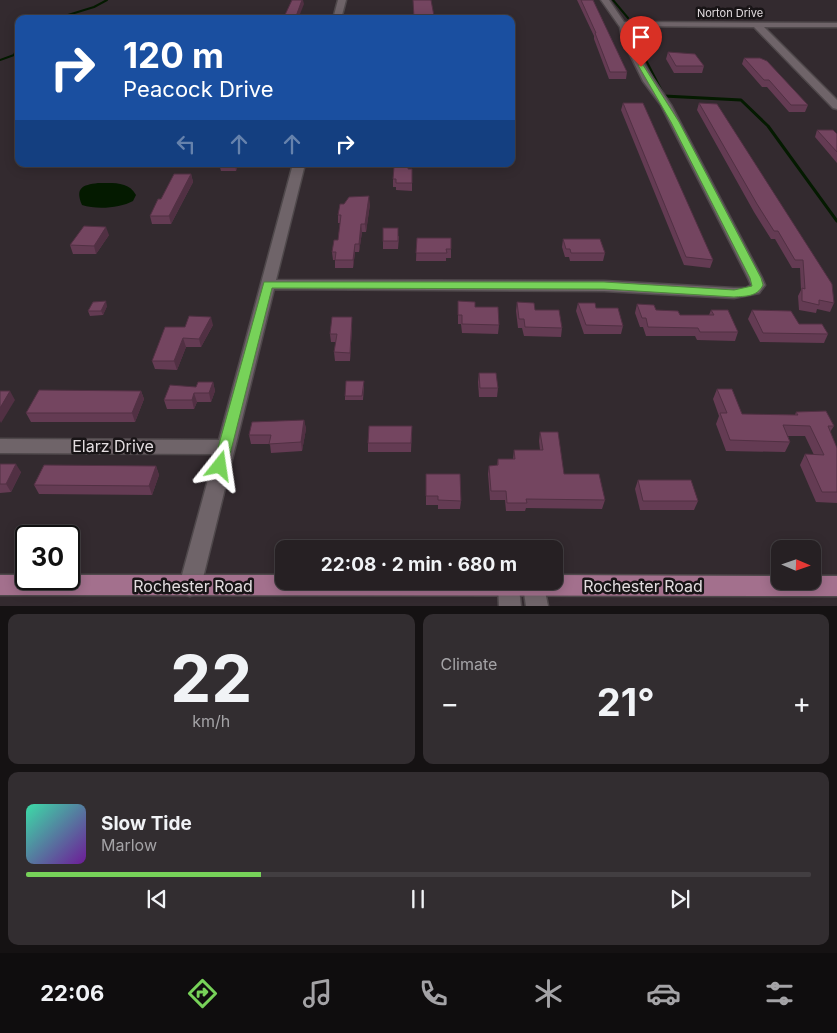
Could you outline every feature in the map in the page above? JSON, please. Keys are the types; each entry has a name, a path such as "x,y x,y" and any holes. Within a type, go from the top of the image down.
{"main road":[{"name":"Rochester Road","path":"0,585 190,586 510,596 837,586"}],"street":[{"path":"338,15 342,0"},
{"path":"268,284 604,286 734,294 748,293 756,289 758,285 755,278 666,105 648,81 626,38 622,24 606,0"},
{"name":"Norton Drive","path":"622,24 837,25"},
{"path":"757,25 837,106"},
{"path":"190,586 298,167"},
{"name":"Elarz Drive","path":"0,446 225,447"}],"shaded area":[{"path":"98,183 125,185 133,190 136,195 133,201 115,207 101,208 82,205 79,195 81,188"}],"building":[{"path":"292,0 302,0 296,15 285,15"},
{"path":"413,0 431,0 434,15 414,15"},
{"path":"581,0 593,0 627,72 610,72 596,33"},
{"path":"668,52 695,54 704,66 676,66"},
{"path":"744,58 760,58 767,61 808,105 791,105 769,80 764,80"},
{"path":"623,103 643,103 713,260 686,257"},
{"path":"699,103 717,104 832,284 834,303 819,300 819,305 802,301 802,288 805,289 803,260 795,260 778,231 774,231"},
{"path":"817,130 833,130 837,134 837,152"},
{"path":"394,167 408,167 408,169 412,169 412,183 396,183 396,179 393,179"},
{"path":"174,174 191,174 169,216 150,216 158,199 161,199"},
{"path":"369,196 365,224 361,224 359,244 355,244 353,260 335,260 336,252 332,252 334,240 338,240 341,215 338,215 340,204 344,204 349,197"},
{"path":"84,226 106,227 94,246 70,245"},
{"path":"383,228 398,228 398,241 383,241"},
{"path":"417,238 451,238 451,249 446,249 447,253 416,253"},
{"path":"563,239 600,239 605,253 571,253 570,249 566,249"},
{"path":"106,301 101,311 88,311 93,302"},
{"path":"458,301 475,302 475,307 498,307 499,325 462,324 462,315 458,315"},
{"path":"517,302 534,303 535,310 559,310 562,328 525,327 524,319 519,319"},
{"path":"578,303 595,303 596,308 618,308 623,326 586,325"},
{"path":"637,304 654,305 656,310 678,311 680,315 714,315 711,310 728,310 738,332 700,332 698,328 648,327 646,318 642,318"},
{"path":"752,310 791,311 799,324 822,324 828,334 763,333"},
{"path":"189,316 211,317 199,339 183,338 174,361 152,361 165,327 185,327"},
{"path":"332,317 352,317 350,353 334,352 337,334 330,334"},
{"path":"479,373 496,373 498,388 480,388"},
{"path":"346,381 364,381 362,396 345,396"},
{"path":"198,382 213,382 209,393 194,393 192,400 164,400 170,385 196,387"},
{"path":"717,389 732,389 742,414 798,415 796,412 826,411 834,426 828,426 837,448 837,492 822,492 805,454 824,455 810,426 783,425 790,442 730,440 720,413 727,413"},
{"path":"39,390 141,391 132,413 26,413"},
{"path":"0,391 10,391 0,408"},
{"path":"304,420 301,442 269,444 271,435 249,435 252,422"},
{"path":"369,426 412,426 411,443 368,443"},
{"path":"540,432 558,432 564,474 599,474 605,500 526,499 527,503 507,503 506,491 491,491 489,466 498,465 498,459 515,459 514,450 543,450"},
{"path":"0,464 16,464 6,484 0,484"},
{"path":"44,465 156,466 149,486 34,485"},
{"path":"426,474 460,474 461,501 438,500 438,496 426,496"},
{"path":"638,480 691,480 698,501 643,501"}],"waterway":[{"path":"68,15 94,7 107,0"},
{"path":"613,0 628,18"},
{"path":"635,30 632,33 664,96"},
{"path":"0,60 14,55 15,53"},
{"path":"664,96 741,100 768,126 837,221"}],"route":[{"path":"220,466 268,284 604,286 734,294 748,293 756,289 758,285 755,278 675,122 641,67"}]}
